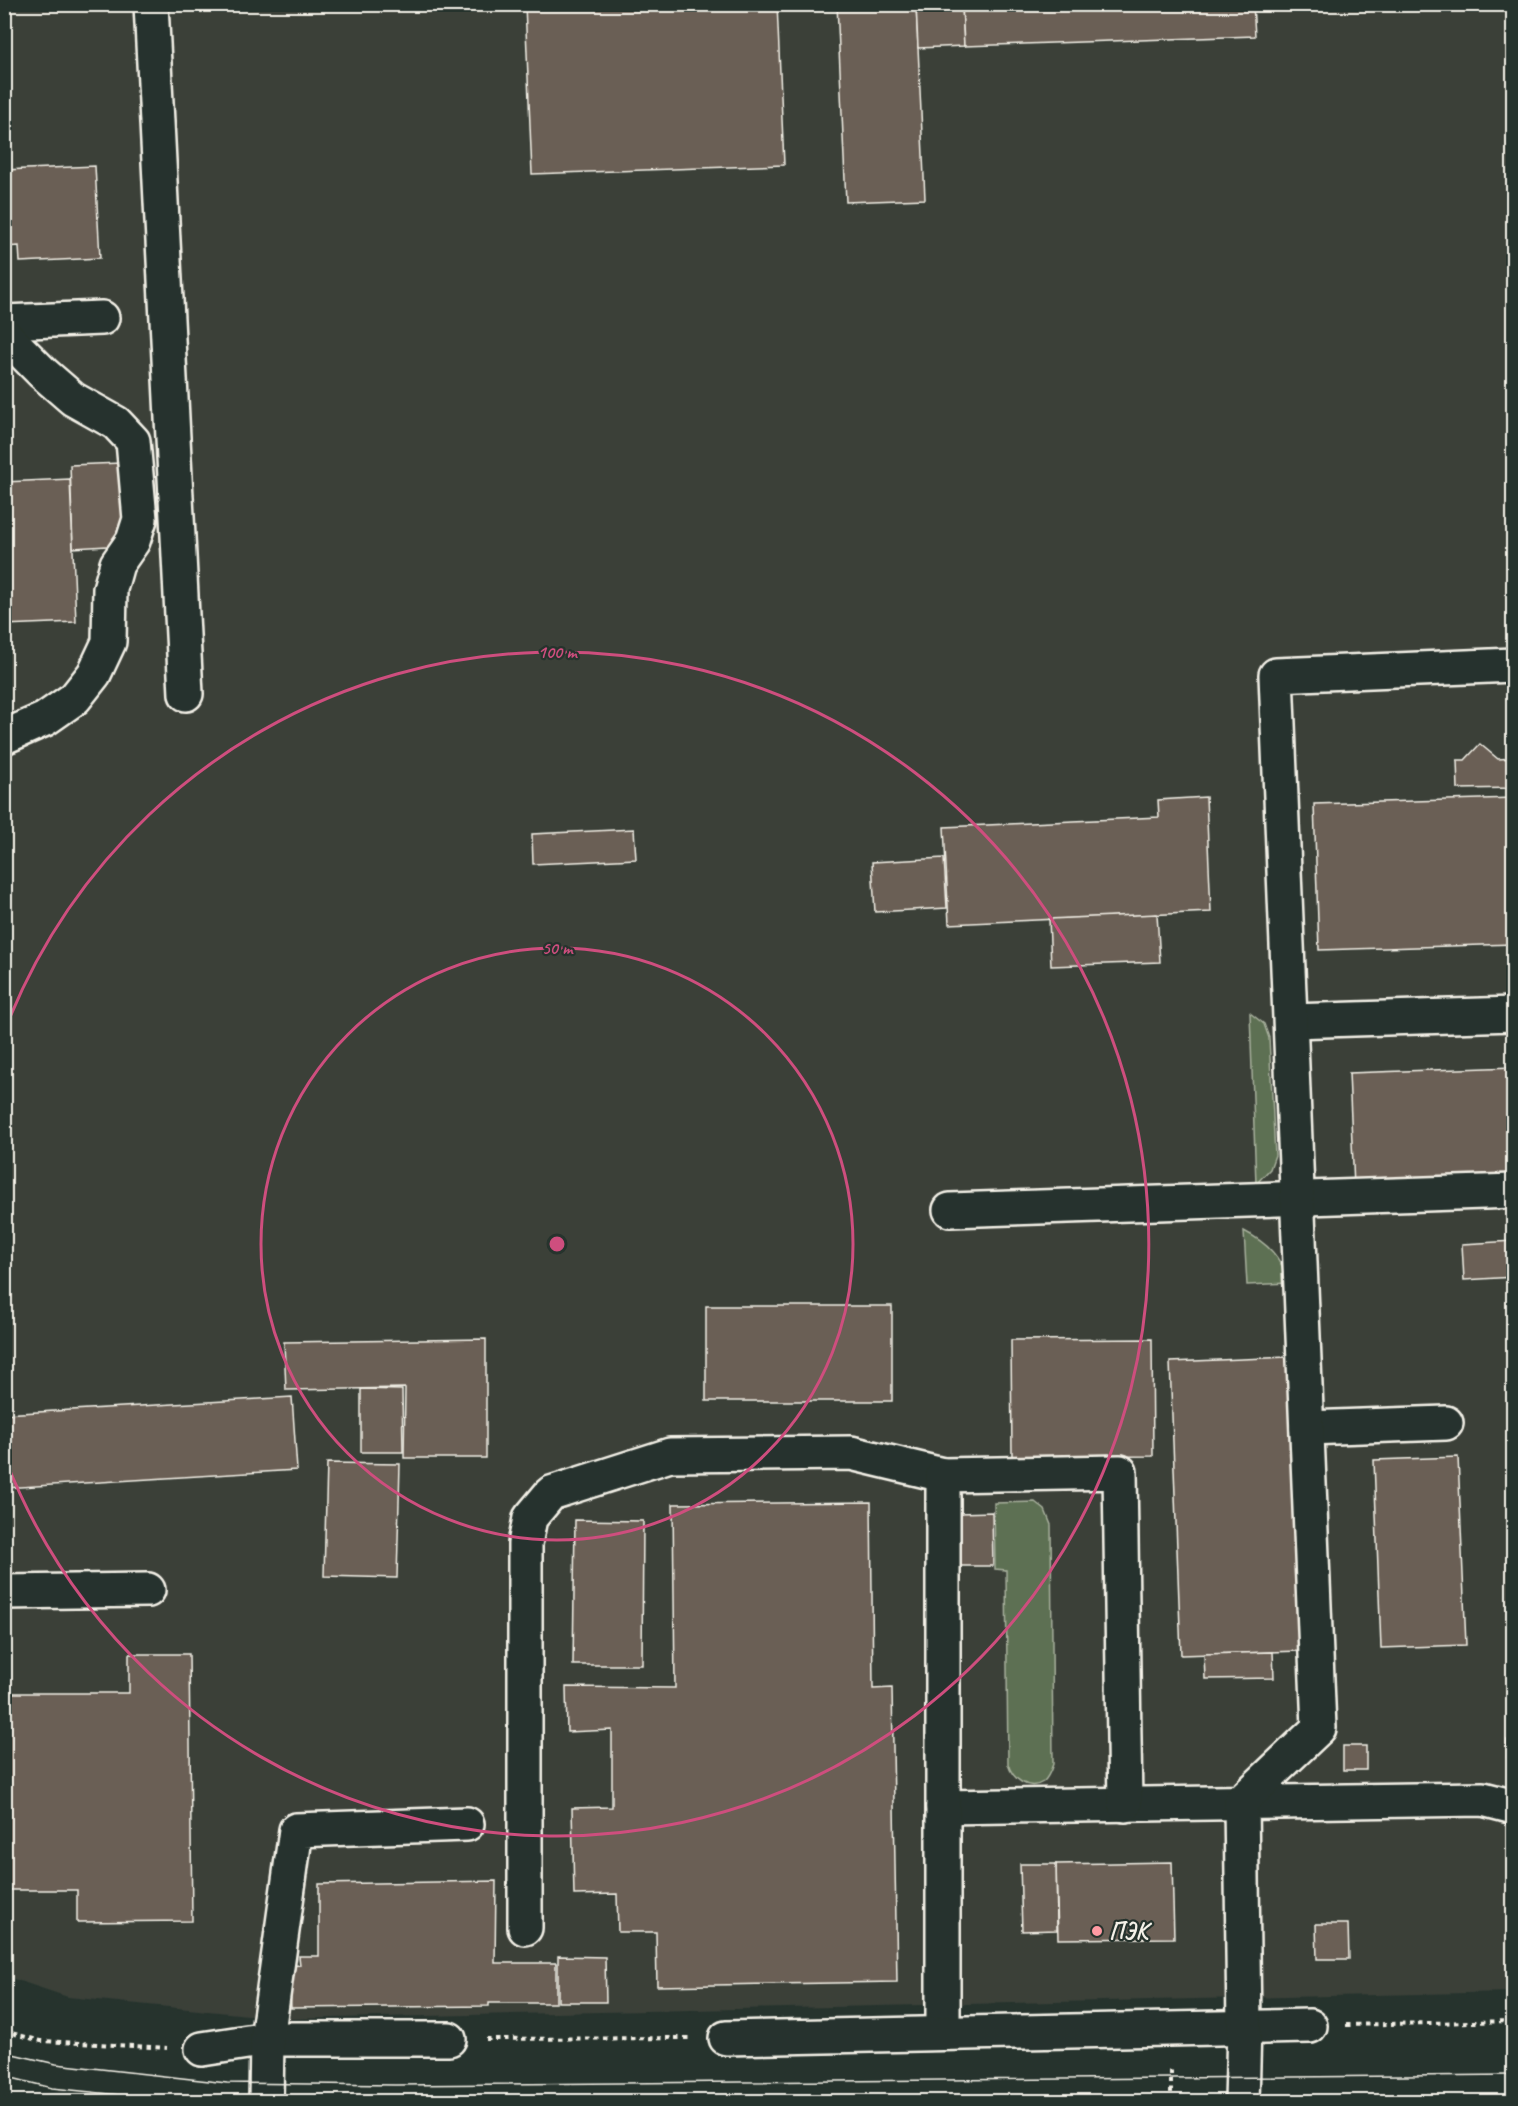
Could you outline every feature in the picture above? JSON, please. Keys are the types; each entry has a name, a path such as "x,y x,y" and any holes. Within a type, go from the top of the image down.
{"lane":[{"path":"151,4 186,694"},
{"path":"4,322 102,318"},
{"path":"4,334 73,399 116,423 133,441 140,519 133,541 117,564 110,589 109,642 94,674 75,698 45,719 4,737"},
{"path":"1242,2102 1244,2027 1241,1802 1319,1728 1276,675 1514,665"},
{"path":"1291,1021 1514,1014"},
{"path":"950,1210 1514,1191"},
{"path":"1307,1428 1446,1423"},
{"path":"525,1928 525,1544 530,1518 551,1494 670,1455 851,1453 943,1475 1120,1472 1125,1804"},
{"path":"943,1475 943,2033"},
{"path":"4,1592 148,1590"},
{"path":"943,1807 1483,1799 1514,1807"},
{"path":"266,2102 267,2039 296,1830 467,1824"},
{"path":"726,2038 1310,2026"},
{"path":"202,2049 267,2039 449,2039"}],"path":[{"path":"1310,2026 1514,2021"},
{"path":"4,2031 41,2041 202,2049"},
{"path":"449,2039 726,2038"}],"shaded area":[{"path":"5,5 1513,5 1513,1992 287,2019 68,1997 5,1976"}],"green space":[{"path":"1250,1013 1264,1024 1269,1038 1275,1155 1270,1169 1256,1184"},
{"path":"1244,1231 1260,1241 1278,1258 1288,1283 1247,1285"},
{"path":"1035,1502 1045,1510 1051,1525 1053,1764 1043,1782 1032,1785 1021,1782 1013,1774 1008,1764 1006,1570 995,1569 994,1503"}],"building":[{"path":"525,4 777,4 784,165 532,174"},
{"path":"837,4 916,4 925,199 846,202"},
{"path":"916,4 962,4 964,46 918,48"},
{"path":"962,4 1253,4 1255,36 964,46"},
{"path":"95,166 100,258 20,262 19,246 4,247 4,170"},
{"path":"121,463 125,545 73,548 70,465"},
{"path":"70,479 76,622 4,625 4,482"},
{"path":"1480,744 1498,759 1514,758 1514,788 1458,789 1457,760 1465,760"},
{"path":"1206,797 1211,912 949,924 944,827 1159,817 1158,800"},
{"path":"1514,798 1514,944 1319,950 1314,804"},
{"path":"634,829 636,859 533,864 532,834"},
{"path":"944,858 947,908 875,912 872,862"},
{"path":"1157,914 1160,962 1051,966 1049,919"},
{"path":"1514,1067 1514,1181 1354,1187 1349,1073"},
{"path":"1514,1241 1514,1277 1464,1280 1462,1244"},
{"path":"706,1306 892,1306 892,1401 706,1401"},
{"path":"486,1339 486,1458 404,1458 405,1388 286,1390 284,1342"},
{"path":"1152,1339 1153,1456 1012,1457 1011,1340"},
{"path":"1288,1357 1299,1651 1181,1655 1170,1362"},
{"path":"361,1389 402,1390 403,1452 361,1452"},
{"path":"292,1397 297,1470 4,1488 4,1414"},
{"path":"1458,1457 1466,1645 1381,1648 1374,1460"},
{"path":"327,1463 400,1464 397,1578 324,1576"},
{"path":"871,1502 873,1689 892,1688 897,1982 657,1986 656,1932 618,1932 617,1894 574,1895 572,1808 612,1807 612,1730 567,1732 566,1687 675,1688 673,1504"},
{"path":"992,1512 993,1566 961,1566 959,1513"},
{"path":"575,1520 643,1521 642,1665 573,1665"},
{"path":"1273,1652 1274,1678 1205,1679 1204,1654"},
{"path":"129,1654 189,1654 192,1921 77,1922 77,1890 4,1890 4,1693 129,1693"},
{"path":"1507,1740 1514,1740 1514,1758 1507,1758"},
{"path":"1343,1746 1366,1746 1366,1770 1343,1770"},
{"path":"1172,1862 1174,1938 1058,1939 1056,1864"},
{"path":"1020,1864 1056,1864 1057,1930 1022,1931"},
{"path":"496,1881 495,1963 556,1963 556,2003 291,2008 289,1966 300,1965 299,1956 319,1956 319,1884"},
{"path":"1316,1924 1348,1924 1349,1959 1317,1959"},
{"path":"558,1956 605,1957 606,2002 558,2002"}],"tram line":[{"path":"4,2052 56,2064 227,2083 395,2085 1514,2075"},
{"path":"4,2076 52,2088 188,2102"},
{"path":"1036,2102 1514,2097"}],"place":[{"name":"ПЭК","path":"1097,1931"}]}
